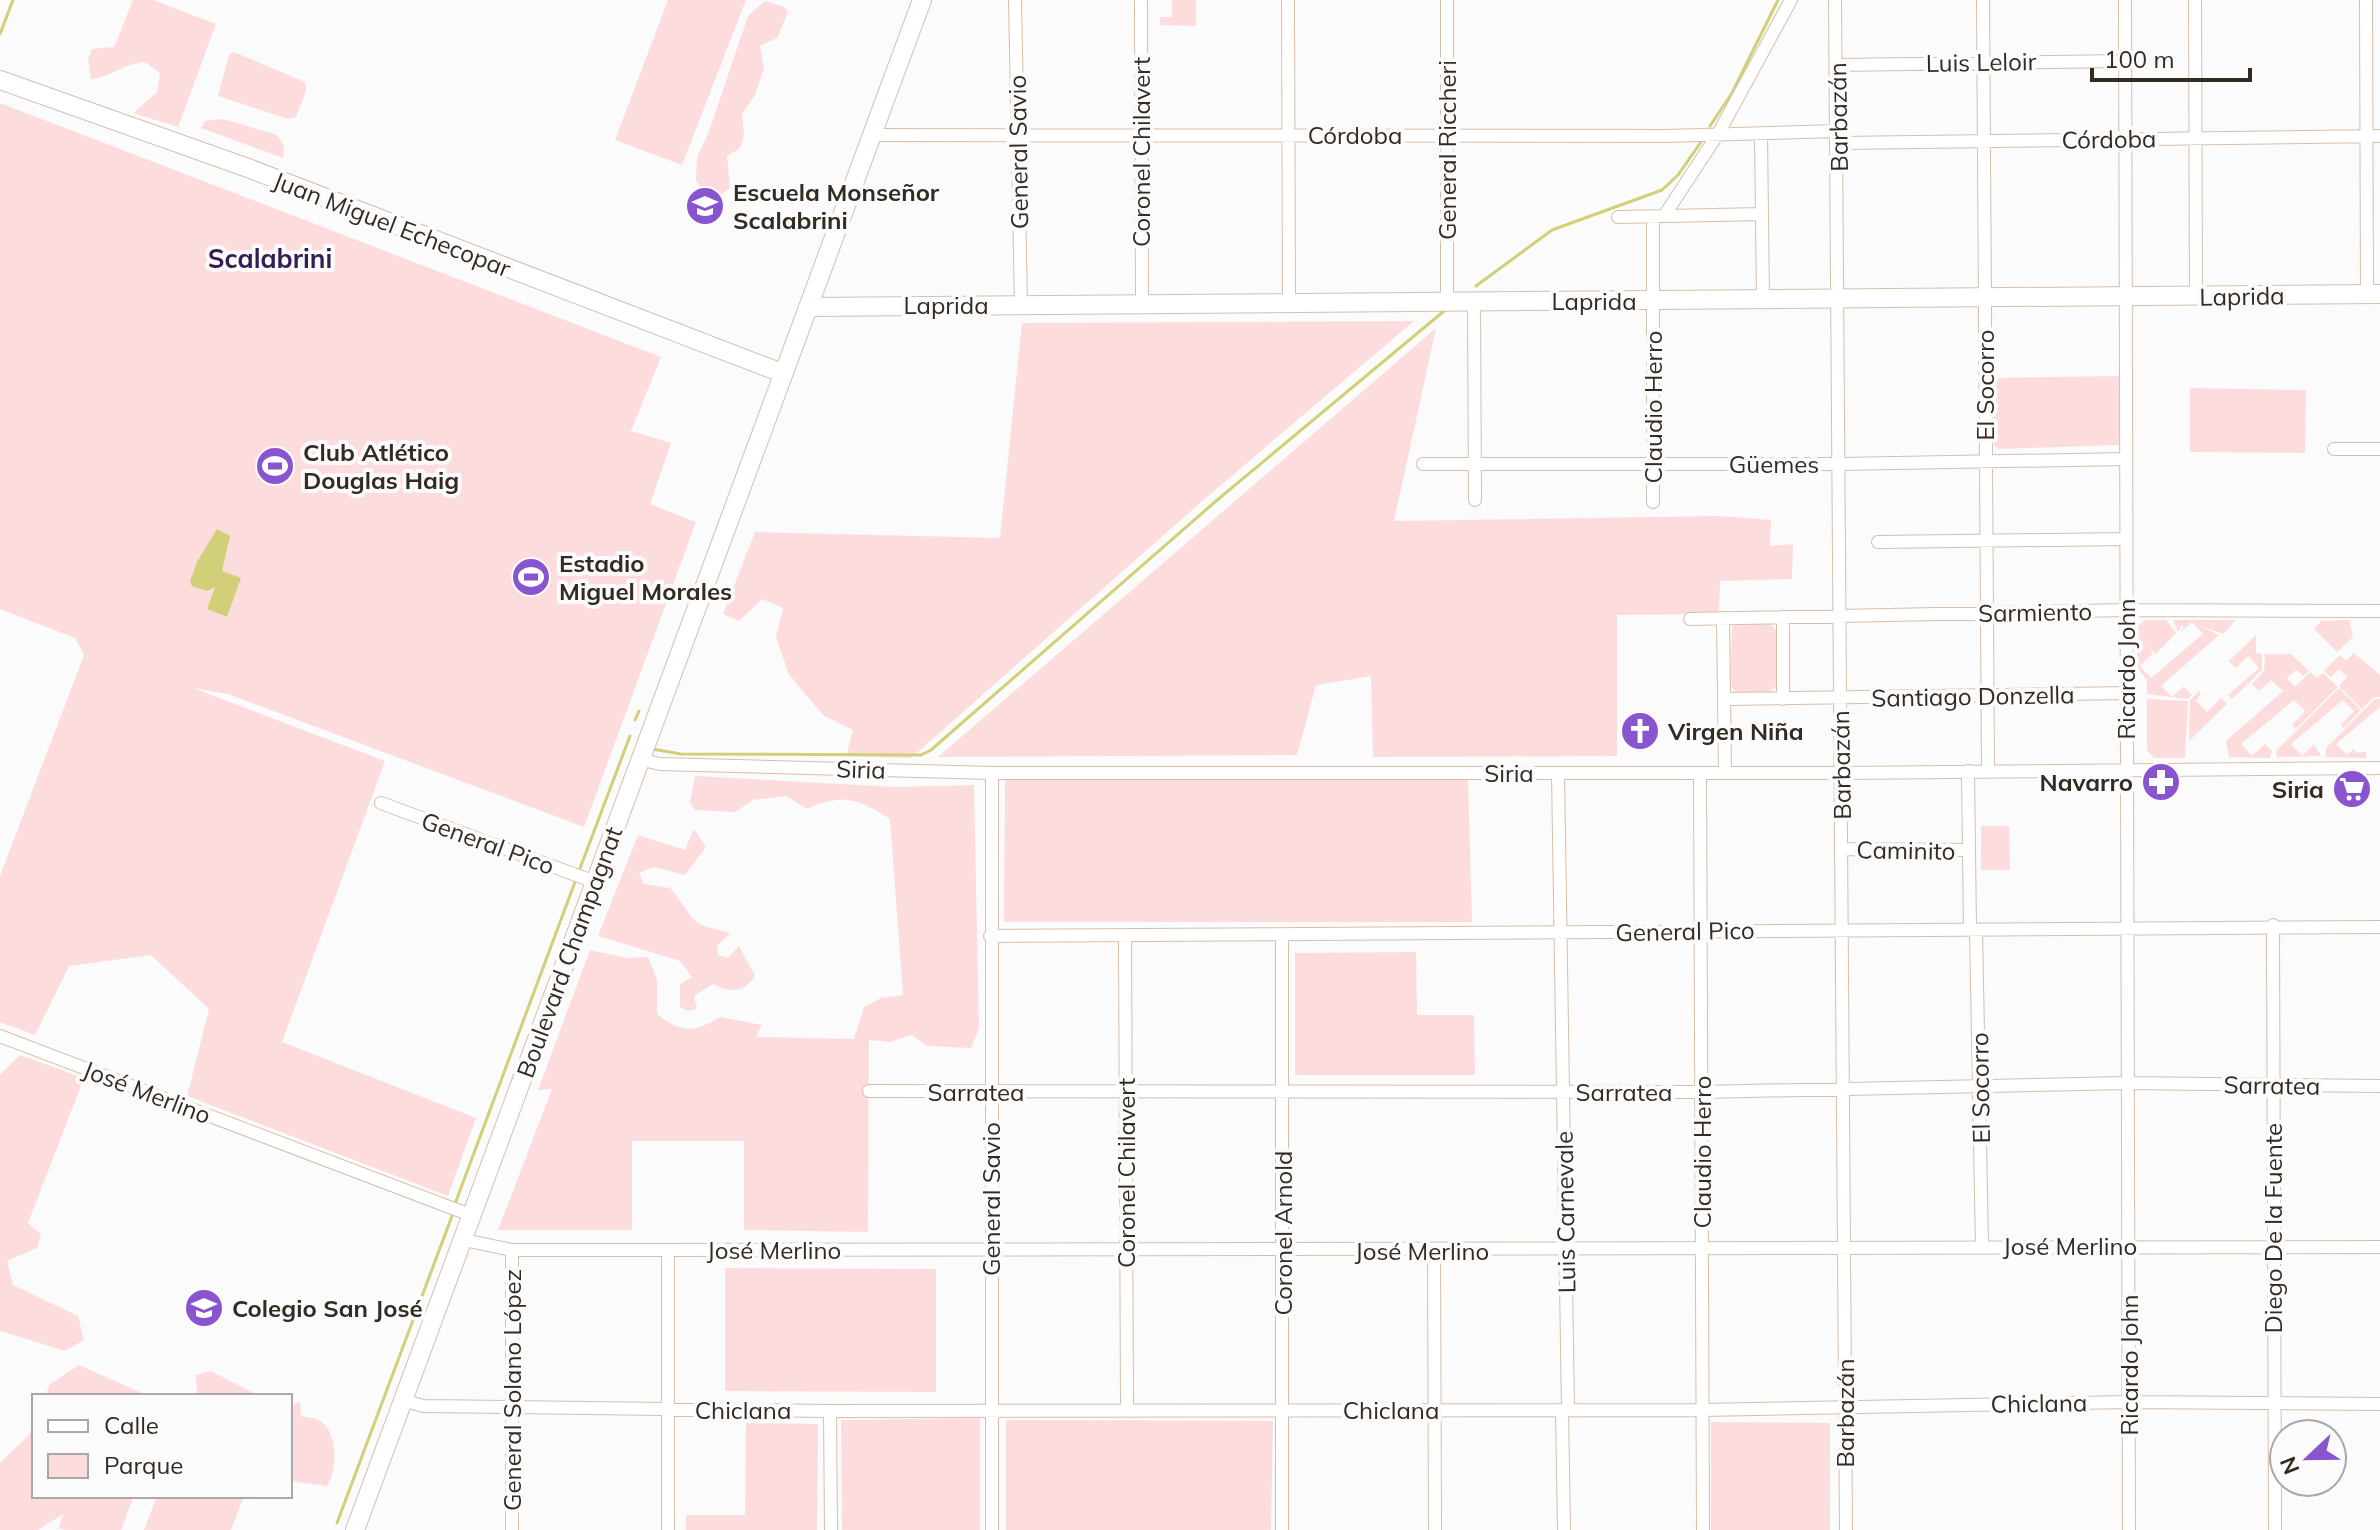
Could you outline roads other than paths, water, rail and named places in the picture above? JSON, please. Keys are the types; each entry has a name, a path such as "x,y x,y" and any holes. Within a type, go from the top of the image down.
{"street":[{"name":"Boulevard Champagnat","path":"355,1530 922,0"},
{"name":"General Savio","path":"1015,0 1021,305"},
{"name":"Coronel Chilavert","path":"1141,0 1142,305"},
{"path":"1288,0 1289,303"},
{"name":"General Riccheri","path":"1447,0 1447,300"},
{"path":"1659,216 1718,134 1791,0"},
{"name":"Barbazán","path":"1835,0 1846,1530"},
{"name":"El Socorro","path":"1983,0 1988,771"},
{"name":"Ricardo John","path":"2125,0 2129,1530"},
{"path":"2195,0 2196,297"},
{"path":"2366,0 2373,136 2374,294"},
{"name":"Luis Leloir","path":"1837,65 2125,61"},
{"name":"Juan Miguel Echecopar","path":"0,80 248,168 782,373"},
{"name":"Córdoba","path":"872,135 1761,133 1984,141 2373,136"},
{"path":"1761,133 1763,299"},
{"path":"1618,217 1762,214"},
{"name":"Claudio Herro","path":"1653,502 1653,301 1659,216"},
{"name":"Laprida","path":"808,307 2374,294"},
{"path":"1474,300 1475,500"},
{"path":"2334,449 2380,449"},
{"name":"Güemes","path":"1423,464 1840,464 2126,459"},
{"path":"1878,542 2126,539"},
{"name":"Sarmiento","path":"1690,619 2126,610 2380,611"},
{"path":"1783,617 1783,699"},
{"path":"1723,618 1725,773"},
{"name":"Santiago Donzella","path":"1724,699 2127,693"},
{"name":"Siria","path":"639,759 660,764 992,773 1842,773 2380,768"},
{"name":"El Socorro","path":"1968,771 1981,1087 1982,1246"},
{"name":"General Savio","path":"992,773 992,1530"},
{"name":"Luis Carnevale","path":"1558,773 1566,1249 1564,1530"},
{"name":"Claudio Herro","path":"1700,773 1703,1530"},
{"name":"General Pico","path":"381,803 595,882"},
{"name":"Caminito","path":"1842,849 1969,850"},
{"name":"General Pico","path":"990,936 1282,936 2273,925 2380,927"},
{"name":"Diego De la Fuente","path":"2273,925 2275,1530"},
{"name":"Coronel Chilavert","path":"1125,936 1127,1410"},
{"name":"Coronel Arnold","path":"1282,936 1282,1530"},
{"name":"José Merlino","path":"0,1036 473,1216"},
{"name":"Sarratea","path":"869,1091 1702,1092 2128,1083 2380,1086"},
{"name":"José Merlino","path":"464,1240 512,1250 1434,1252 1982,1246 2380,1247"},
{"name":"General Solano López","path":"512,1250 512,1530"},
{"path":"668,1250 668,1530"},
{"path":"1434,1252 1435,1530"},
{"name":"Chiclana","path":"403,1400 423,1406 830,1411 1703,1410 2129,1402 2380,1404"},
{"path":"830,1411 831,1530"}],"waterway":[{"path":"0,34 13,0"},
{"path":"1710,126 1732,93 1778,0"},
{"path":"1476,286 1552,230 1662,190 1678,175 1701,142"},
{"path":"652,749 681,754 921,755 931,750 1216,501 1444,311"},
{"path":"635,720 639,711"},
{"path":"579,871 630,736"},
{"path":"455,1204 575,882"},
{"path":"337,1523 452,1216"}],"place":[{"name":"Escuela Monseñor Scalabrini","path":"705,206"},
{"name":"Club Atlético Douglas Haig","path":"275,466"},
{"name":"Estadio Miguel Morales","path":"531,577"},
{"name":"Virgen Niña","path":"1640,731"},
{"name":"Navarro","path":"2161,782"},
{"name":"Siria","path":"2352,789"},
{"name":"Colegio San José","path":"204,1308"}],"district":[{"name":"Scalabrini","path":"270,258"}]}
